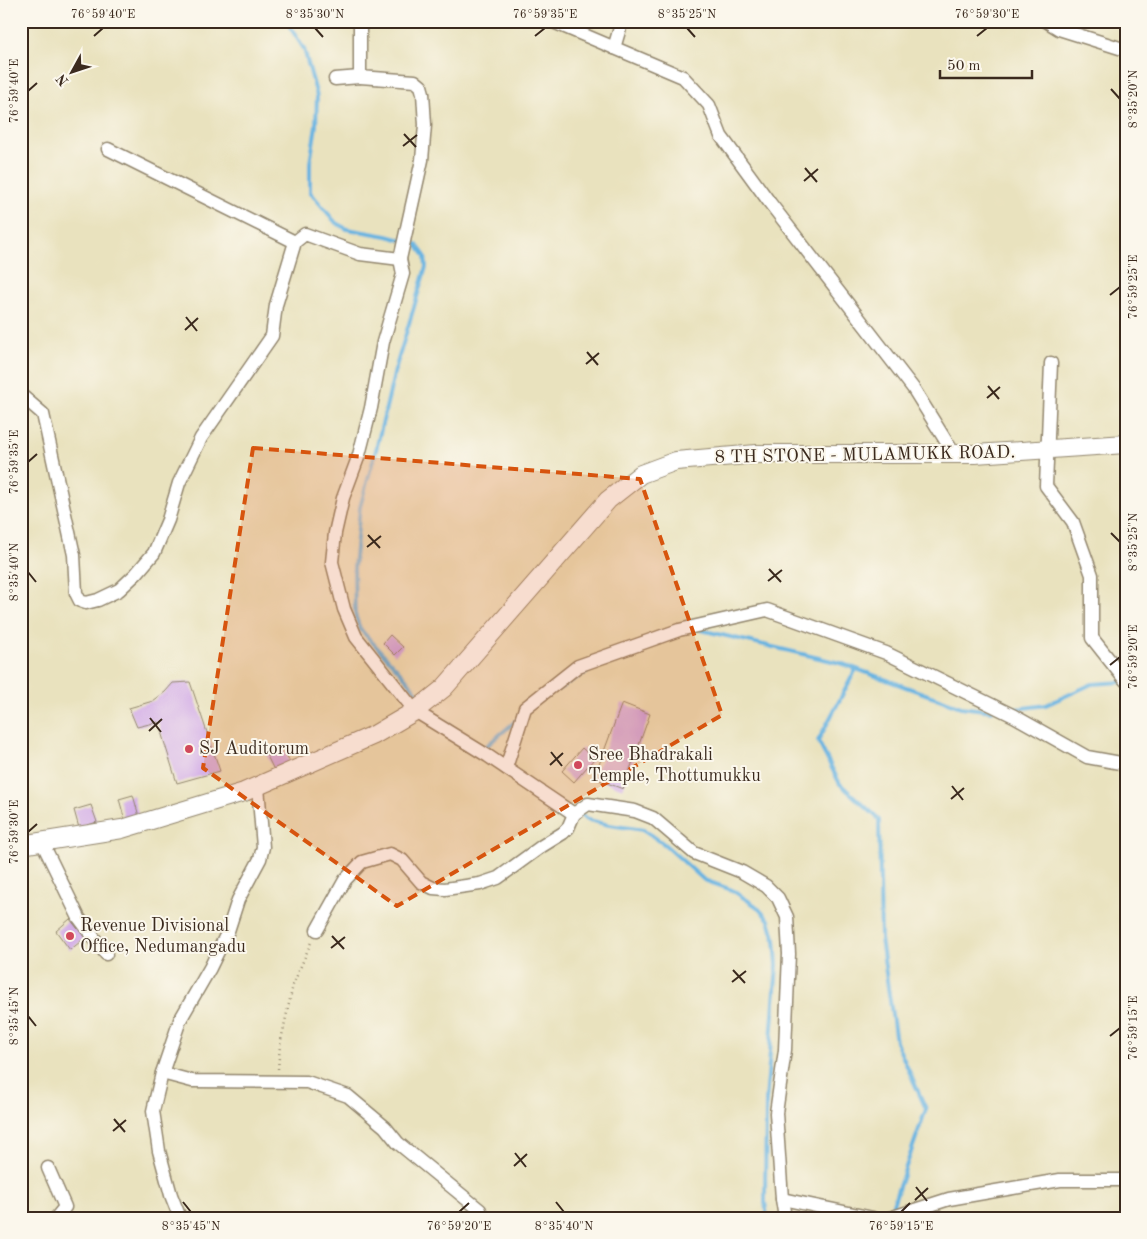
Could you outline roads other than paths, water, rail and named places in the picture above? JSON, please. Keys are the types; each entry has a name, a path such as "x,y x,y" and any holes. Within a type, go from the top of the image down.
{"main road":[{"name":"8 TH STONE - MULAMUKK ROAD.","path":"21,845 122,829 258,787 374,735 416,709 444,688 608,500 641,474 676,461 757,454 954,454 1126,444"}],"street":[{"path":"360,21 360,77"},
{"path":"551,21 683,77 709,105 721,136 770,203 913,388 954,454"},
{"path":"614,48 622,21"},
{"path":"1046,21 1059,29 1126,50"},
{"path":"335,79 360,77 414,81 421,86 423,93 425,125 422,160 402,249 403,274 384,342 371,408 359,454 342,498 334,533 332,562 344,609 356,637 416,709 507,764 574,814"},
{"path":"108,150 295,242"},
{"path":"21,395 43,414 74,555 76,593 80,601 86,603 98,600 119,590 154,553 168,520 179,483 201,438 272,336 276,304 295,242 305,234 360,254 402,249"},
{"path":"1051,363 1046,486 1073,522 1092,575 1092,638 1126,681"},
{"path":"507,764 525,708 578,666 679,630 767,610 886,653 1014,716 1087,757 1126,764"},
{"path":"180,1218 171,1195 159,1151 153,1111 162,1073 180,1020 210,968 228,931 238,900 260,860 263,847 258,787"},
{"path":"317,930 345,880 362,862 390,854 402,860 421,882 434,888 445,889 480,884 498,878 563,833 568,828 574,814 588,804 635,811 653,818 694,853 742,872 766,886 778,898 787,917 789,954 785,1050 776,1113 785,1218"},
{"path":"42,842 79,918 106,954"},
{"path":"162,1073 192,1081 307,1082 348,1096 385,1127 398,1142 480,1210 482,1218"},
{"path":"48,1168 65,1207 56,1218"},
{"path":"890,1218 949,1199 1060,1180 1126,1180"},
{"path":"782,1199 873,1218"}],"waterway":[{"path":"286,21 304,49 317,96 316,126 310,163 310,192 336,223 347,229 387,236 416,244 425,256 426,267 395,370 360,507 354,568 355,614 360,629 422,698"},
{"path":"701,630 840,663 961,707 992,711"},
{"path":"558,689 597,665"},
{"path":"856,669 818,741 840,784 879,819 881,939 896,1042 926,1109 893,1204 897,1213"},
{"path":"1009,710 1046,705 1092,684 1122,682"},
{"path":"428,706 436,716 450,726"},
{"path":"484,748 517,720"},
{"path":"580,814 585,819 644,830 664,844 704,880 732,890 756,906 769,920 775,940 777,965 766,1101 765,1202 767,1218"}],"place":[{"name":"SJ Auditorum","path":"189,749"},
{"name":"Sree Bhadrakali Temple, Thottumukku","path":"578,765"},
{"name":"Revenue Divisional Office, Nedumangadu","path":"70,936"}]}
